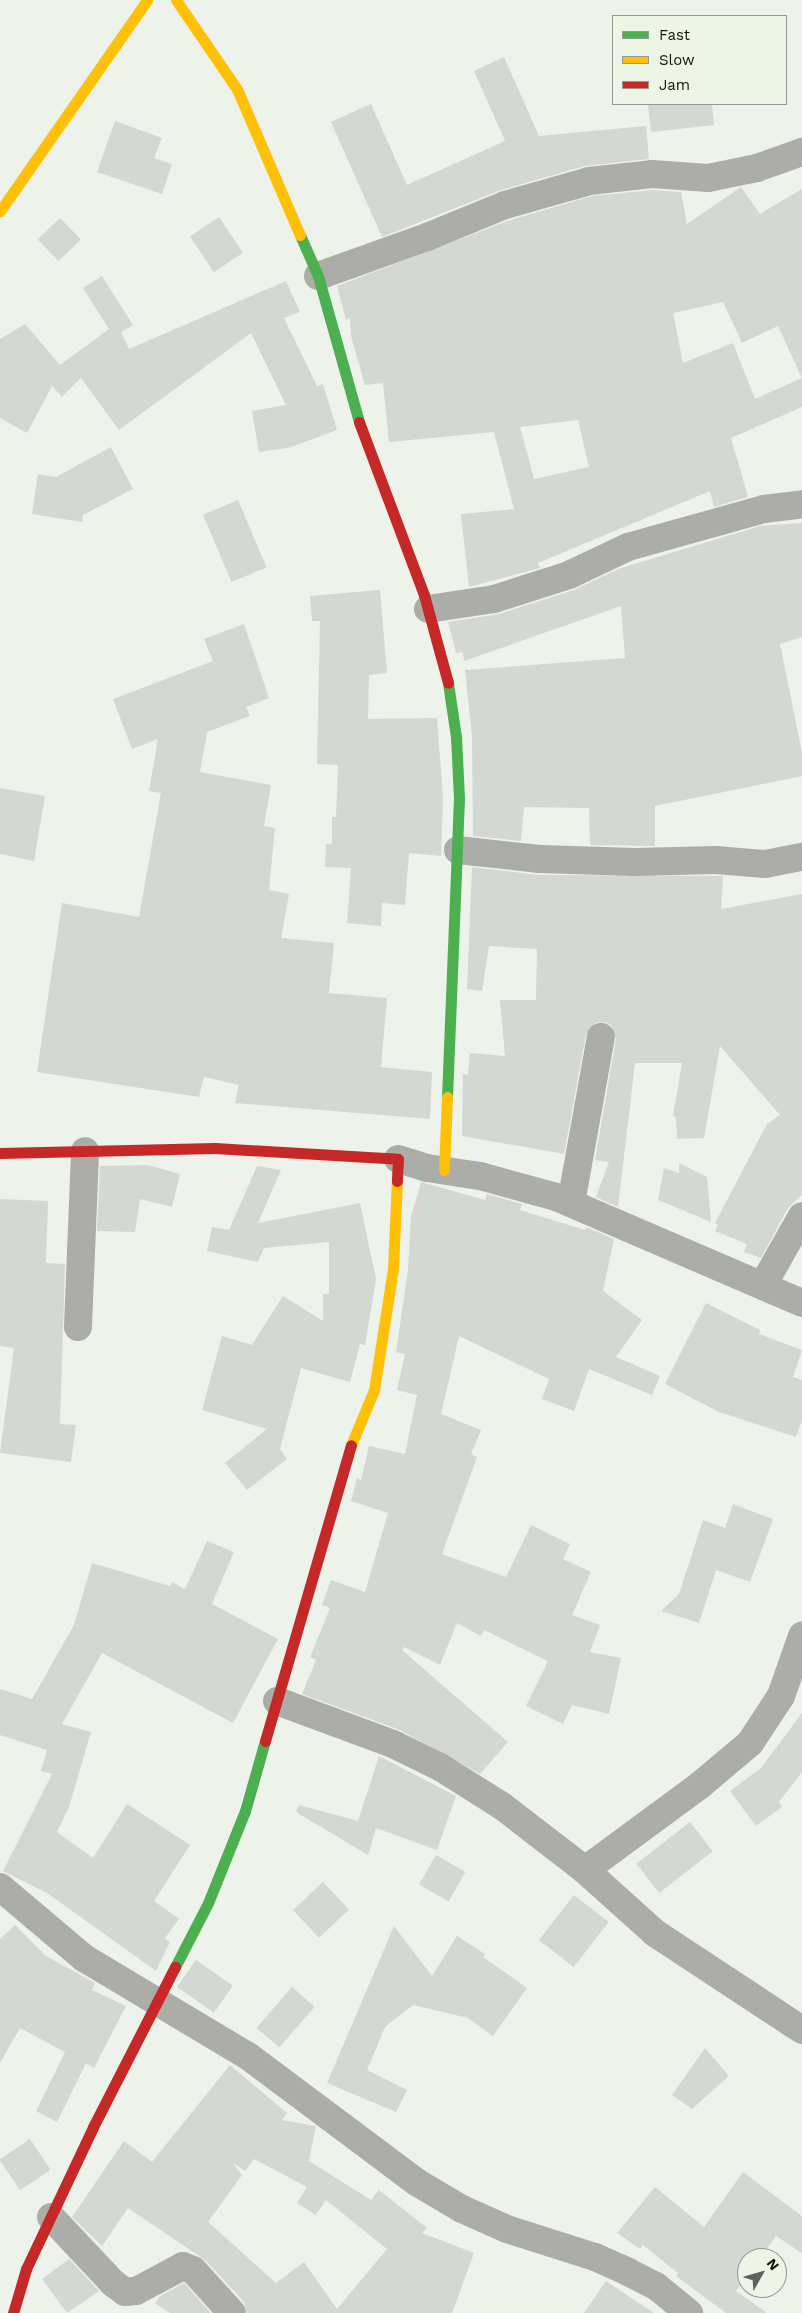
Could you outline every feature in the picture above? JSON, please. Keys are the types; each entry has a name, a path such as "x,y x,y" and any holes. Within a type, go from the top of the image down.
{"street":[{"path":"0,212 147,0"},
{"path":"176,0 237,89 318,276 364,440 428,609 448,683 456,737 458,850 444,1170"},
{"path":"318,276 427,237 505,204 590,181 652,174 708,178 757,168 802,152"},
{"path":"428,609 494,599 569,575 628,547 764,509 802,504"},
{"path":"458,850 540,858 635,862 716,860 765,864 802,857"},
{"path":"571,1203 601,1038"},
{"path":"0,1153 215,1148 398,1159 519,1185 571,1203 802,1302"},
{"path":"78,1327 85,1151"},
{"path":"13,2313 26,2269 230,1852 277,1701 346,1461 374,1390 393,1268 398,1159"},
{"path":"763,1285 802,1216"},
{"path":"585,1870 699,1786 750,1743 781,1696 802,1636"},
{"path":"277,1701 393,1744 440,1767 502,1806 585,1870 655,1933 802,2030"},
{"path":"0,1887 84,1958 248,2056 418,2183 462,2209 507,2228 595,2257 628,2272 656,2286 689,2313"},
{"path":"51,2217 113,2283 125,2292 136,2291 183,2266 193,2270 232,2313"}],"building":[{"path":"504,57 539,136 646,126 649,159 585,166 501,190 382,237 331,122 371,104 407,185 505,141 474,71"},
{"path":"648,105 712,105 714,125 651,132"},
{"path":"115,121 162,138 154,158 172,164 162,194 97,172"},
{"path":"741,187 760,214 802,189 802,378 802,407 731,438 748,497 714,507 710,491 538,563 540,568 469,587 461,514 514,509 494,432 389,442 383,383 365,385 351,336 350,318 346,320 337,286 510,220 592,196 652,190 681,192 687,224","holes":["723,302 742,343 778,326 802,378 755,399 733,343 683,363 673,313","578,420 589,467 534,479 520,427"]},
{"path":"219,217 243,253 214,272 190,237"},
{"path":"60,218 81,240 59,261 38,240"},
{"path":"102,276 133,325 121,332 129,349 286,281 300,312 284,318 317,386 323,384 337,430 288,448 259,452 252,411 286,405 251,333 119,430 81,378 62,397 52,386 27,433 0,418 0,339 25,324 60,365 109,329 83,288"},
{"path":"111,447 133,489 83,515 82,522 32,514 38,474 56,477"},
{"path":"238,500 267,567 232,582 203,515"},
{"path":"802,523 802,637 780,644 802,753 802,776 655,806 655,846 590,845 589,808 524,807 521,841 473,836 472,736 465,670 625,658 621,606 464,661 463,652 456,653 448,622 499,614 574,590 618,569 760,526"},
{"path":"380,590 387,673 369,675 368,719 437,718 443,798 441,856 409,853 405,905 382,903 381,926 347,923 351,868 325,867 326,844 332,844 332,817 336,817 338,765 317,764 320,621 312,621 310,596"},
{"path":"244,624 269,698 246,707 250,716 207,732 200,772 271,785 264,826 275,828 269,890 289,894 281,938 334,943 329,993 387,998 381,1067 432,1072 430,1119 235,1103 239,1085 204,1077 199,1097 37,1072 62,903 139,917 161,793 149,791 158,739 132,749 113,699 213,661 204,639"},
{"path":"0,788 45,796 34,861 0,854"},
{"path":"472,867 539,875 723,876 721,909 802,894 802,1195 788,1208 761,1258 744,1252 747,1244 715,1231 718,1225 715,1223 767,1124 780,1115 720,1046 704,1138 677,1139 676,1117 673,1116 682,1063 635,1063 618,1207 596,1197 609,1162 595,1160 616,1039 611,1025 604,1022 595,1023 586,1034 564,1154 462,1136 463,1074 468,1075 470,1053 505,1056 500,1000 536,1000 537,949 489,946 482,991 467,989"},
{"path":"679,1163 707,1177 711,1222 658,1200 664,1168 679,1173"},
{"path":"148,1165 180,1174 172,1207 140,1199 135,1232 97,1231 100,1166"},
{"path":"257,1166 281,1170 258,1223 360,1203 376,1279 365,1345 360,1344 350,1382 301,1368 280,1449 287,1459 247,1490 225,1463 267,1429 202,1410 222,1336 252,1345 283,1296 323,1321 323,1294 329,1294 329,1242 264,1248 258,1262 207,1251 212,1227 229,1230"},
{"path":"421,1182 485,1200 487,1194 522,1204 520,1210 585,1230 586,1227 614,1239 603,1291 642,1320 616,1357 660,1376 652,1395 589,1369 574,1411 542,1399 549,1379 459,1336 441,1414 481,1430 471,1454 477,1457 442,1554 506,1577 531,1525 570,1544 563,1559 591,1572 572,1615 600,1625 590,1652 621,1658 609,1714 572,1705 563,1724 526,1706 548,1661 484,1630 481,1636 457,1623 440,1665 404,1647 402,1650 508,1742 480,1774 400,1730 302,1694 316,1660 310,1657 330,1608 322,1605 331,1580 365,1592 388,1513 351,1501 357,1478 361,1480 369,1446 405,1454 417,1395 397,1390 405,1354 396,1352 408,1270 411,1217"},
{"path":"0,1199 48,1201 46,1263 65,1264 60,1424 76,1425 71,1462 0,1453 14,1348 0,1346"},
{"path":"706,1303 760,1330 759,1334 802,1350 793,1377 802,1380 802,1421 796,1437 719,1412 665,1384"},
{"path":"733,1504 773,1519 750,1582 716,1570 699,1623 661,1611 679,1594 703,1520 725,1528"},
{"path":"207,1541 234,1552 212,1604 278,1639 233,1723 102,1653 62,1724 91,1732 69,1807 57,1832 93,1858 127,1804 190,1845 154,1901 179,1919 165,1938 170,1942 156,1971 47,1893 3,1871 52,1774 41,1771 47,1750 0,1735 0,1689 32,1699 74,1625 92,1563 170,1586 172,1582 185,1589"},
{"path":"802,1713 802,1772 779,1802 782,1807 756,1826 730,1791 761,1768"},
{"path":"379,1756 456,1796 437,1850 376,1828 368,1855 296,1812 299,1805 358,1821"},
{"path":"690,1822 713,1851 659,1893 636,1864"},
{"path":"436,1855 465,1872 448,1901 419,1884"},
{"path":"323,1882 349,1910 319,1938 293,1910"},
{"path":"574,1895 609,1922 574,1967 539,1940"},
{"path":"15,1925 46,1956 95,1983 92,1990 126,2006 94,2068 86,2063 57,2122 36,2111 65,2052 20,2028 0,2063 0,1939"},
{"path":"394,1926 432,1976 457,1936 485,1954 483,1957 527,1988 493,2036 468,2018 413,2005 385,2027 367,2070 407,2090 396,2112 327,2083"},
{"path":"196,1960 233,1986 214,2013 177,1987"},
{"path":"292,1987 315,2007 279,2047 257,2028"},
{"path":"705,2048 729,2076 692,2109 672,2095"},
{"path":"230,2065 287,2113 282,2120 316,2126 309,2161 371,2200 379,2190 427,2228 422,2233 474,2253 452,2313 247,2313 244,2302 205,2260 128,2208 102,2246 72,2217 124,2141 152,2162","holes":["254,2159 307,2187 297,2203 316,2215 326,2200 387,2249 337,2309 304,2262 276,2283 208,2222 242,2175 233,2163 245,2171"]},
{"path":"30,2139 51,2170 20,2190 0,2159"},
{"path":"743,2172 802,2216 802,2253 776,2236 767,2248 737,2248 737,2298 746,2298 767,2313 726,2313 676,2276 678,2273 643,2245 640,2249 617,2233 655,2187 704,2227"},
{"path":"69,2259 99,2291 67,2313 42,2279"},
{"path":"606,2281 654,2313 584,2313"},
{"path":"184,2283 211,2313 170,2313 155,2303 160,2296"}],"traffic: fast":[{"path":"300,235 318,276 359,422"},
{"path":"447,1097 459,798 456,737 448,683"},
{"path":"175,1967 208,1903 245,1811 265,1741"}],"traffic: slow":[{"path":"0,211 147,0"},
{"path":"176,0 237,89 300,235"},
{"path":"444,1170 447,1097"},
{"path":"351,1445 374,1390 393,1268 397,1181"}],"traffic: jam":[{"path":"359,422 424,595 448,683"},
{"path":"0,1153 215,1148 398,1159 397,1181"},
{"path":"265,1741 351,1445"},
{"path":"13,2313 26,2269 93,2127 175,1967"}]}
